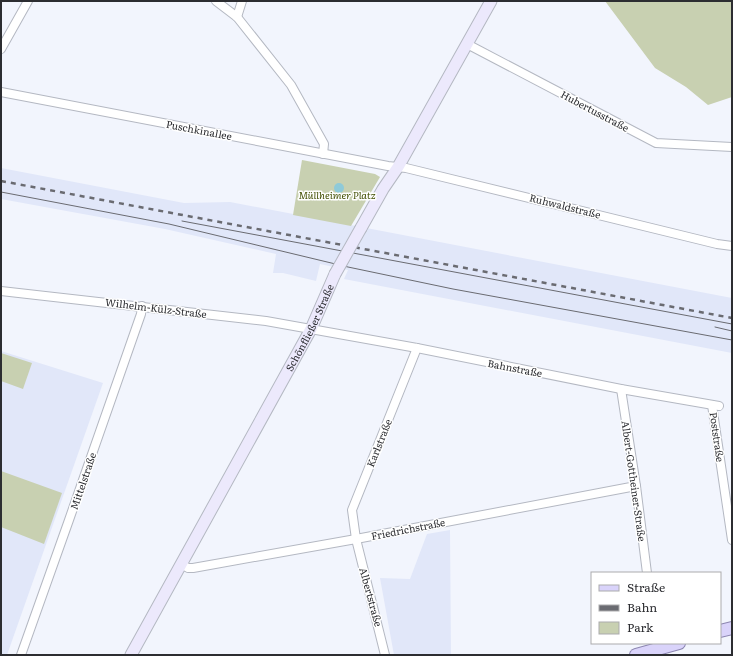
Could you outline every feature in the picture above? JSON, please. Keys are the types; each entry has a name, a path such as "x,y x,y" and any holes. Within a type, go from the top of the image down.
{"main road":[{"name":"Schönfließer Straße","path":"132,655 311,329 335,274 383,189 398,168 490,1"},
{"path":"721,631 732,628"},
{"path":"636,655 676,644"}],"street":[{"path":"1,49 28,1"},
{"path":"216,1 237,17 291,85 324,144 323,154"},
{"path":"237,17 242,1"},
{"name":"Hubertusstraße","path":"466,44 656,143 732,147"},
{"name":"Puschkinallee","path":"1,92 398,168"},
{"name":"Ruhwaldstraße","path":"398,168 450,178 710,242 732,246"},
{"name":"Wilhelm-Külz-Straße","path":"1,291 266,321 311,329"},
{"name":"Mittelstraße","path":"21,655 90,462 142,306"},
{"name":"Bahnstraße","path":"311,329 716,406"},
{"name":"Karlstraße","path":"356,539 352,510 417,348"},
{"name":"Albert-Gottheiner-Straße","path":"621,389 636,486 647,572"},
{"name":"Poststraße","path":"716,406 732,540"},
{"name":"Friedrichstraße","path":"181,564 193,568 636,486"},
{"name":"Albertstraße","path":"356,539 385,655"}],"shaded area":[{"path":"1,168 184,203 230,202 732,298 732,353 344,279 348,270 320,264 316,281 283,273 273,273 276,254 165,229 1,199"},
{"path":"1,351 103,383 7,655 1,655"},
{"path":"450,530 451,655 394,655 380,578 410,579 427,534"}],"green space":[{"path":"605,1 732,1 732,97 708,105 686,87 655,68"},
{"name":"Müllheimer Platz","path":"302,160 375,174 380,177 351,226 293,215"},
{"path":"1,353 32,363 23,389 1,381"},
{"path":"1,471 62,493 44,544 1,527"}],"water":[{"path":"339,183 344,188 339,193 334,188"}],"tram line":[{"path":"1,192 169,224 348,267 453,289 732,340"},
{"path":"182,221 732,324"},
{"path":"715,327 732,331"}],"railway":[{"path":"1,181 732,318"}]}
